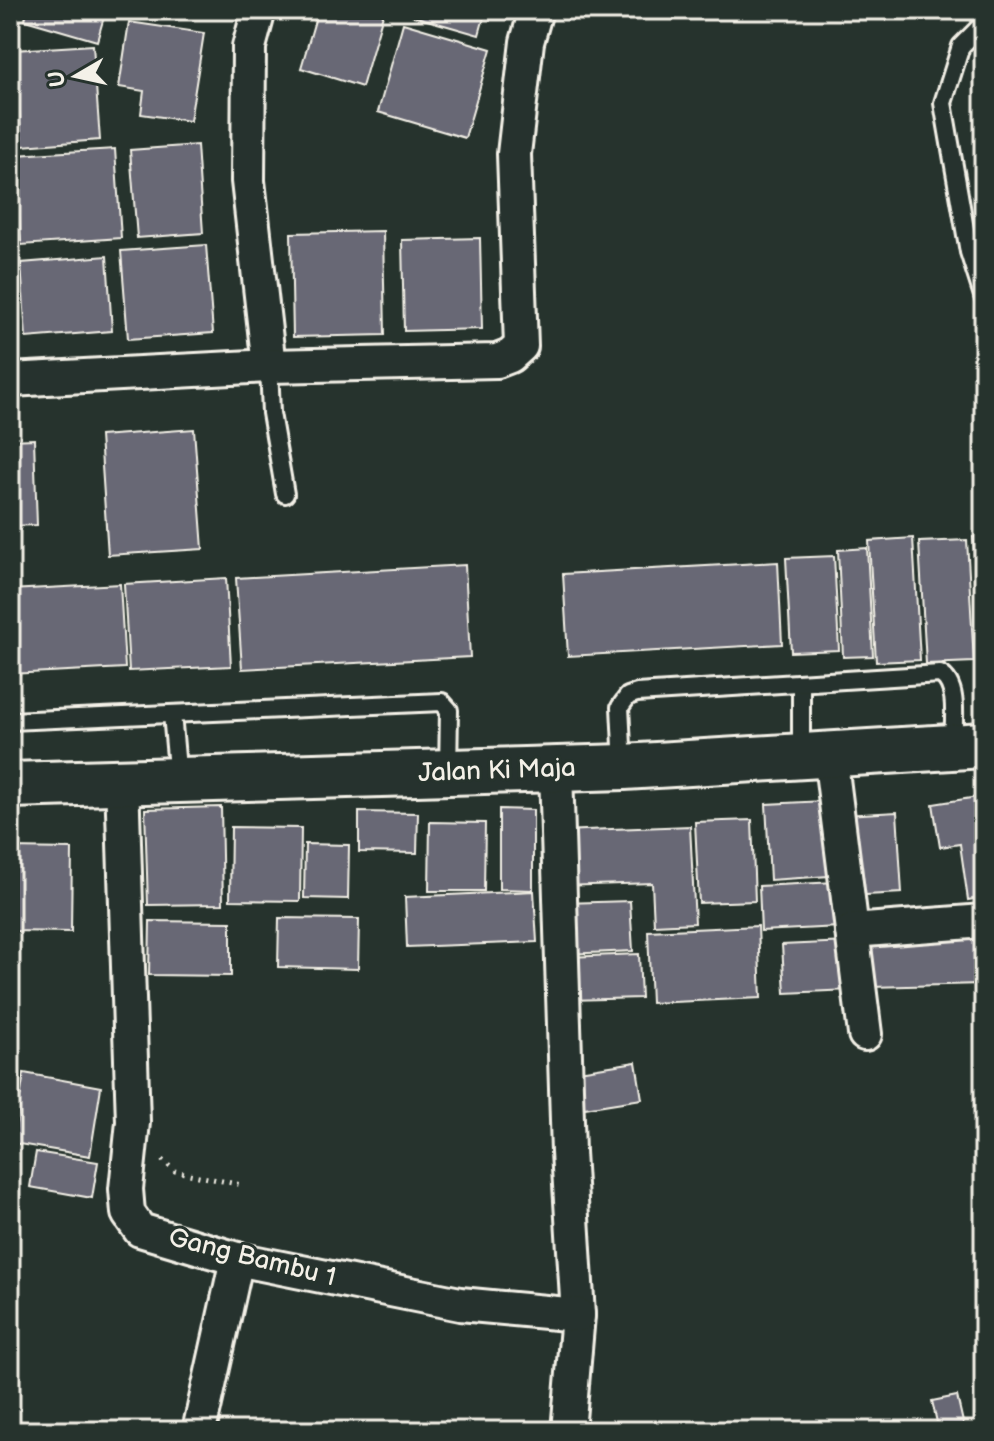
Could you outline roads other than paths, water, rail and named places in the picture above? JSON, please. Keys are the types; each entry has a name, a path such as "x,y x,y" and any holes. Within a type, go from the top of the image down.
{"main road":[{"name":"Jalan Ki Maja","path":"10,785 556,770 969,746"}],"street":[{"path":"259,10 249,47 248,181 269,366"},
{"path":"10,380 269,366 497,361 510,356 521,346 514,154 527,42 536,10"},
{"path":"816,756 852,931 865,1034"},
{"path":"556,770 567,1137 578,1315 568,1431"},
{"name":"Gang Bambu 1","path":"122,780 133,1122 127,1201 128,1213 140,1230 237,1259 460,1304 578,1315"},
{"path":"852,931 984,921"},
{"path":"199,1431 237,1259"}],"lane":[{"path":"984,23 961,46 943,103 969,252 984,299"},
{"path":"269,366 271,413 285,494"},
{"path":"624,767 620,707 628,696 801,683 944,676 953,691 969,746"},
{"path":"801,683 816,756"},
{"path":"10,721 442,702 449,710 448,773"},
{"path":"172,714 178,779"}]}
